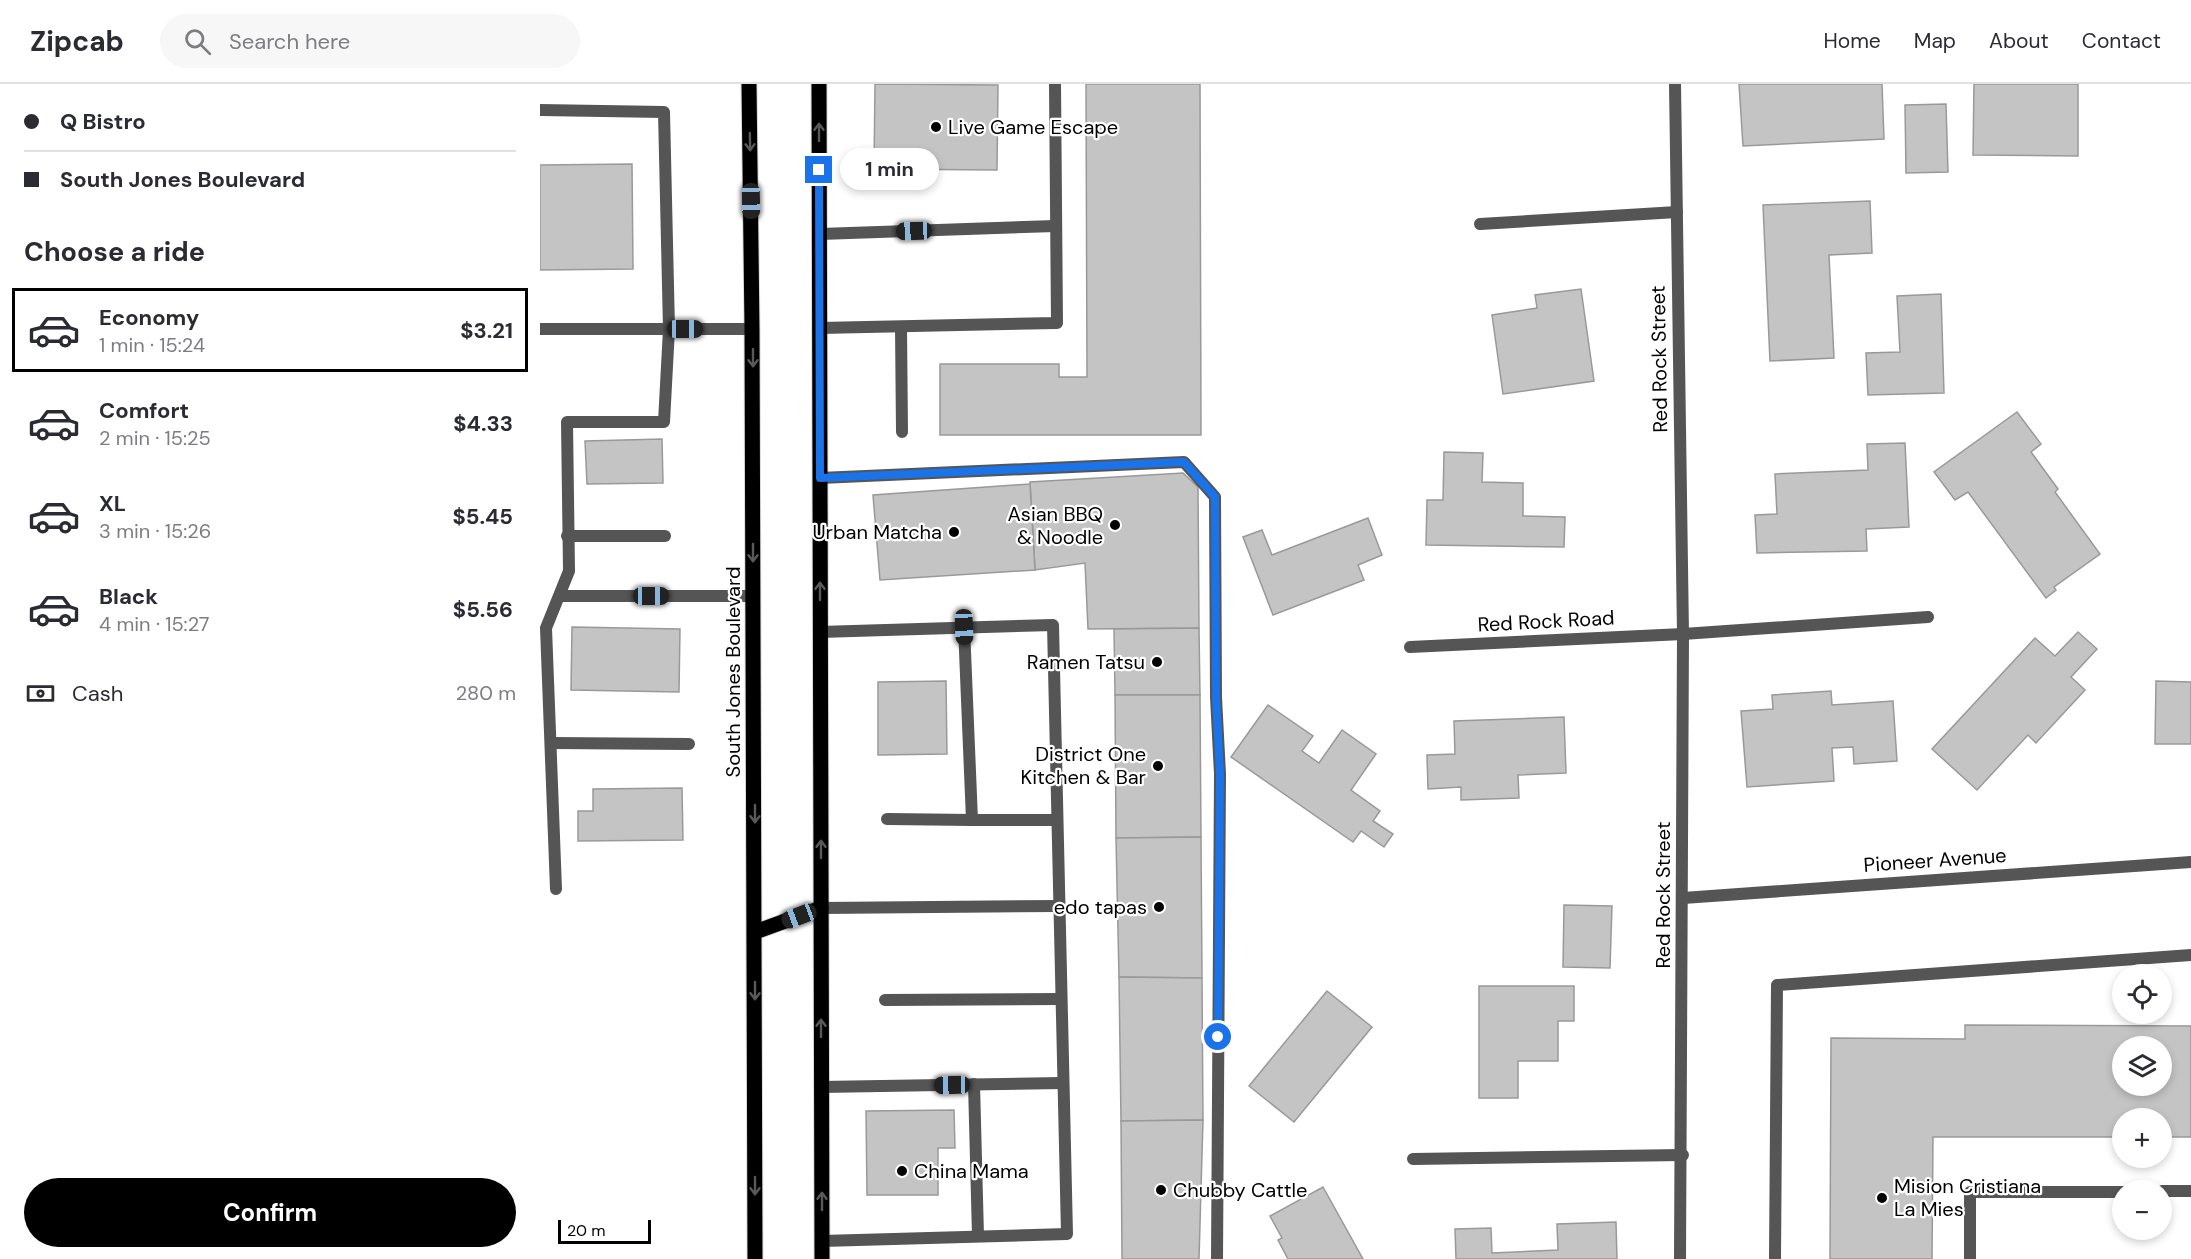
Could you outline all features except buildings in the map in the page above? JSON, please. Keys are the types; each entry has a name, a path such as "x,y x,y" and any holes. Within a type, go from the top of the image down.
{"main road":[{"name":"South Jones Boulevard","path":"749,84 755,1259"},
{"path":"819,84 822,1259"},
{"path":"755,932 821,908"}],"street":[{"path":"820,328 1057,323 1055,84"},
{"name":"Red Rock Street","path":"1675,84 1683,634 1683,1155 1680,1259"},
{"path":"540,110 664,112 669,329 664,422 567,422 569,571 546,628 556,889"},
{"path":"1480,224 1677,212"},
{"path":"820,234 1055,226"},
{"path":"902,327 902,432"},
{"path":"540,329 752,329"},
{"path":"820,478 1184,462 1215,497 1216,698 1220,774 1217,1259"},
{"path":"567,536 665,536"},
{"path":"560,596 753,596"},
{"path":"1683,634 1928,617"},
{"path":"820,632 1053,625 1067,1234 822,1241"},
{"path":"964,627 972,820"},
{"name":"Red Rock Road","path":"1410,647 1683,634"},
{"path":"550,743 690,744"},
{"path":"887,819 1057,820"},
{"name":"Pioneer Avenue","path":"1683,898 2191,862"},
{"path":"821,908 1059,906"},
{"path":"1775,1259 1777,985 2191,955"},
{"path":"885,1000 1061,999"},
{"path":"821,1087 1064,1083"},
{"path":"974,1084 978,1236"},
{"path":"1413,1159 1683,1155"},
{"path":"2172,1191 2191,1191"},
{"path":"1970,1259 1970,1192 2112,1192"}],"place":[{"name":"Live Game Escape","path":"936,127"},
{"name":"Asian BBQ & Noodle","path":"1115,525"},
{"name":"Urban Matcha","path":"954,532"},
{"name":"Ramen Tatsu","path":"1157,662"},
{"name":"District One Kitchen & Bar","path":"1158,766"},
{"name":"edo tapas","path":"1159,907"},
{"name":"China Mama","path":"902,1171"},
{"name":"Chubby Cattle","path":"1161,1190"},
{"name":"Mision Cristiana La Mies","path":"1882,1198"}],"route":[{"path":"819,170 820,478 1184,462 1215,497 1216,698 1220,774 1218,1037"}]}
